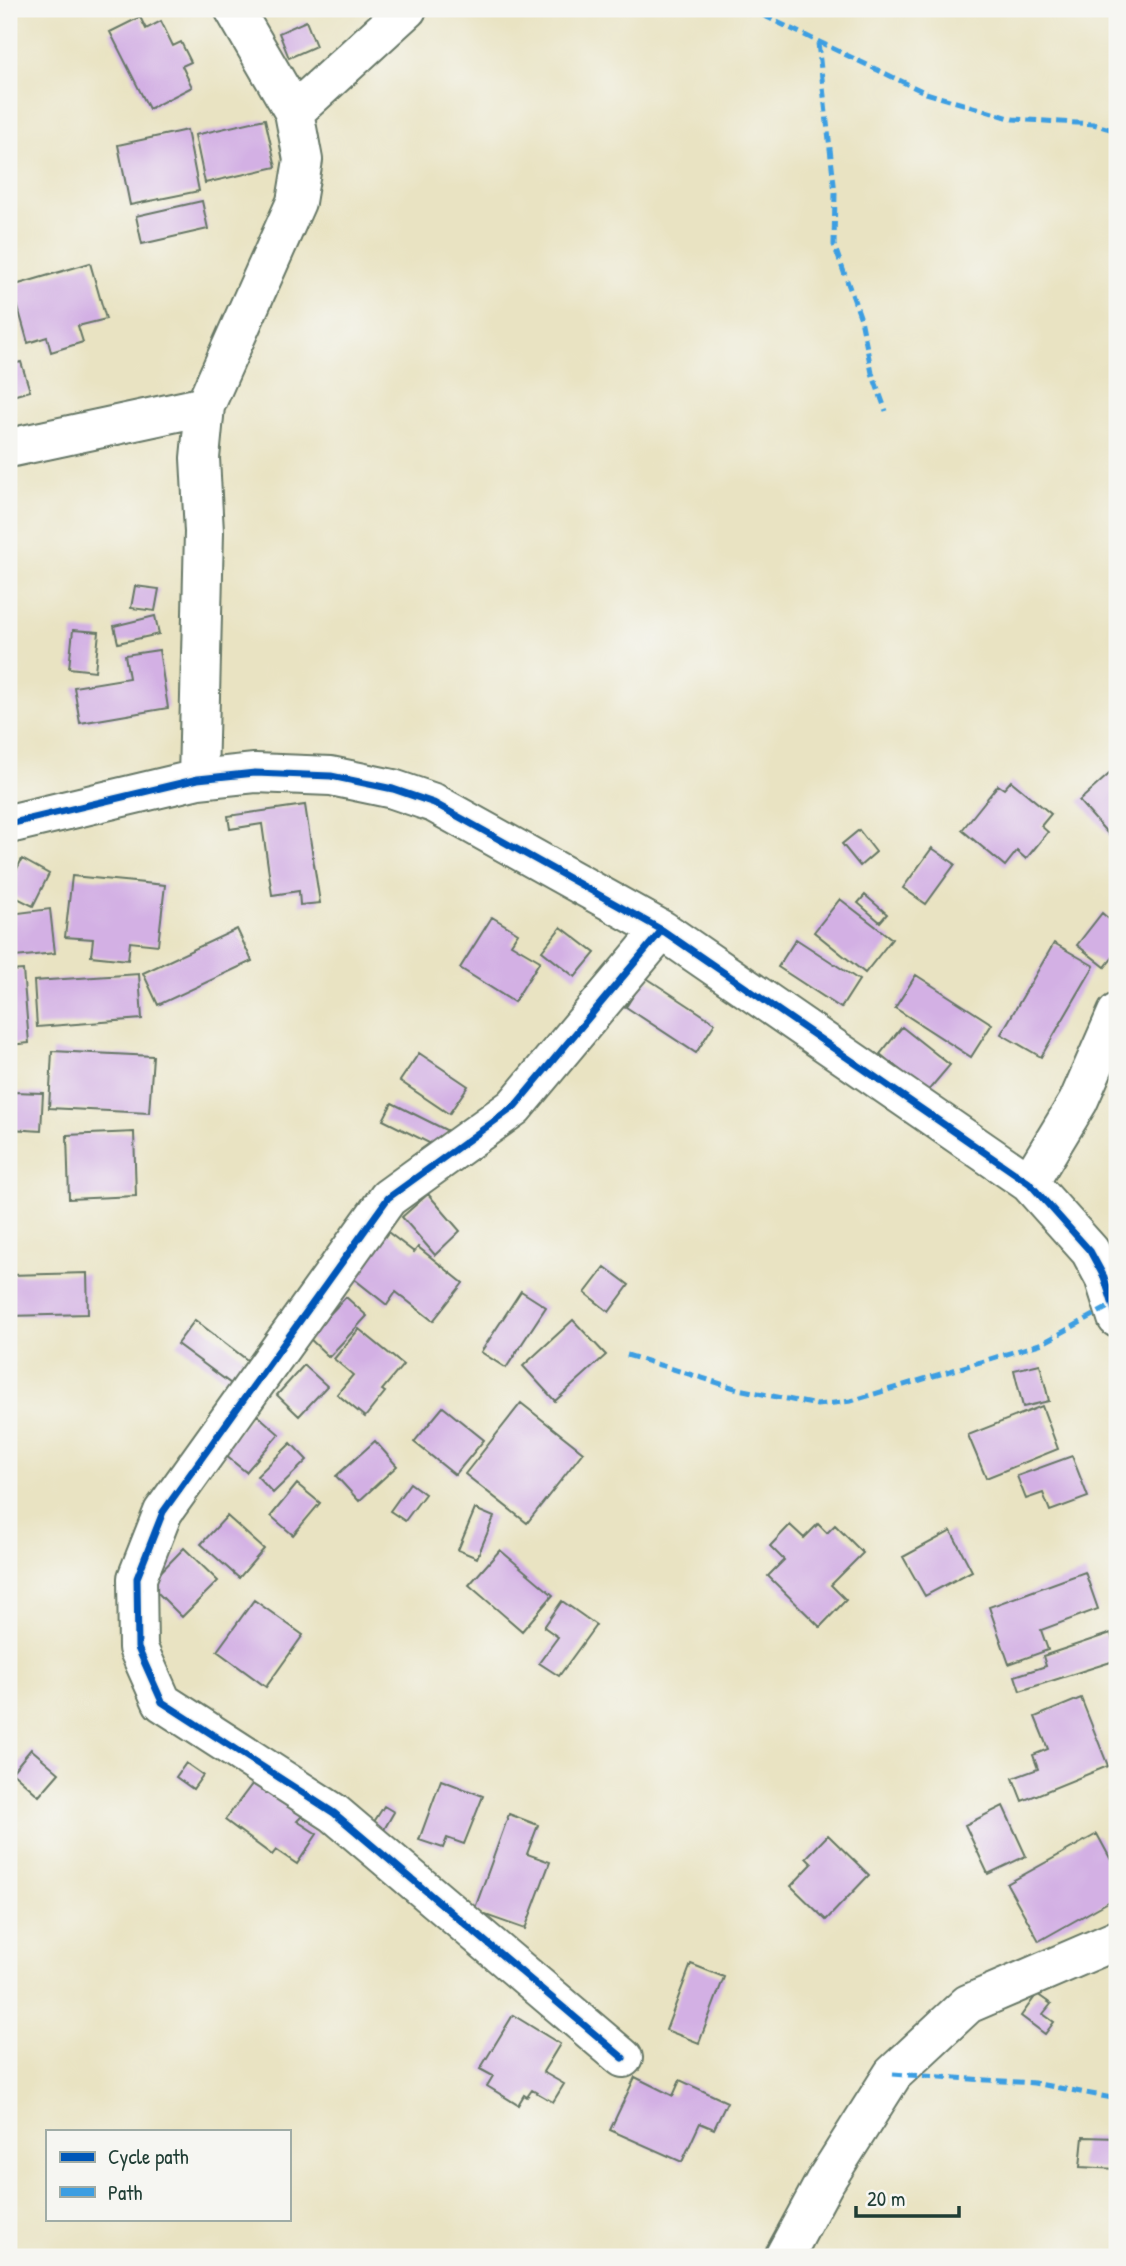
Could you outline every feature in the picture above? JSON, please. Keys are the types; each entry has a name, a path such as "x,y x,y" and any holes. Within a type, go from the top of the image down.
{"street":[{"path":"198,779 204,532 200,458 205,406 296,202 303,160 295,112 234,9"},
{"path":"295,112 407,9"},
{"path":"9,447 205,406"},
{"path":"9,824 198,779 255,773 331,776 393,789 434,803 662,930 1029,1183 1090,1251 1104,1277 1117,1318"},
{"path":"622,2058 334,1813 162,1702 138,1647 137,1578 163,1512 388,1198 514,1107 662,930"},
{"path":"1029,1183 1078,1102 1117,1013"},
{"path":"784,2257 824,2183 893,2074 968,2004 1117,1940"}],"building":[{"path":"140,17 146,29 161,21 173,46 181,42 191,62 182,66 192,87 149,109 110,32"},
{"path":"306,21 316,46 289,58 279,33"},
{"path":"265,119 276,167 205,183 195,135"},
{"path":"187,130 199,191 130,205 118,145"},
{"path":"202,201 208,229 142,244 136,216"},
{"path":"90,263 106,319 78,326 83,342 51,352 47,337 28,343 12,286"},
{"path":"21,362 30,391 9,397 9,365"},
{"path":"135,586 159,589 155,611 131,608"},
{"path":"155,616 159,634 118,643 114,626"},
{"path":"73,630 99,632 95,671 69,668"},
{"path":"159,650 168,708 80,723 74,687 129,678 125,655"},
{"path":"1117,767 1117,844 1079,801"},
{"path":"1011,781 1051,814 1041,826 1048,832 1026,859 1017,851 1005,866 962,830 998,785 1004,789"},
{"path":"305,805 320,903 300,905 299,891 272,895 262,824 230,829 228,816"},
{"path":"859,830 876,852 860,866 842,844"},
{"path":"932,848 955,864 926,904 903,888"},
{"path":"22,859 49,874 33,906 9,894 9,884"},
{"path":"72,876 165,885 158,945 130,942 128,960 91,956 93,939 65,937"},
{"path":"865,895 887,914 880,922 858,903"},
{"path":"840,899 892,939 865,973 814,932"},
{"path":"50,909 55,953 15,957 10,914"},
{"path":"1102,913 1117,926 1117,952 1105,967 1077,945"},
{"path":"492,917 518,933 511,944 540,961 514,1002 460,968"},
{"path":"561,927 595,953 575,977 542,951"},
{"path":"237,929 252,961 158,1005 143,973"},
{"path":"796,939 859,980 841,1008 778,967"},
{"path":"1054,943 1094,966 1041,1057 1001,1034"},
{"path":"23,970 29,1043 9,1045 9,971"},
{"path":"139,974 142,1019 37,1027 34,981"},
{"path":"916,975 992,1024 971,1057 895,1008"},
{"path":"645,977 715,1023 696,1053 626,1007"},
{"path":"902,1027 950,1065 927,1092 880,1054"},
{"path":"52,1051 153,1056 149,1113 49,1108"},
{"path":"419,1053 468,1086 449,1114 400,1081"},
{"path":"13,1092 43,1093 41,1131 11,1129"},
{"path":"392,1103 448,1131 439,1148 383,1120"},
{"path":"134,1132 136,1196 69,1199 67,1135"},
{"path":"428,1194 460,1231 435,1255 402,1217"},
{"path":"380,1226 414,1252 418,1247 463,1283 433,1321 396,1292 387,1305 344,1271"},
{"path":"605,1267 629,1285 609,1312 585,1293"},
{"path":"87,1273 88,1314 9,1316 9,1275"},
{"path":"521,1291 546,1307 506,1368 481,1352"},
{"path":"346,1297 367,1316 329,1357 308,1337"},
{"path":"195,1320 251,1363 234,1386 177,1344"},
{"path":"573,1320 606,1355 555,1401 523,1366"},
{"path":"359,1329 403,1365 382,1390 385,1392 365,1417 337,1394 353,1375 334,1359"},
{"path":"1040,1364 1049,1401 1023,1407 1014,1370"},
{"path":"304,1365 327,1386 299,1416 277,1395"},
{"path":"521,1403 583,1452 527,1523 465,1474"},
{"path":"1042,1406 1058,1449 986,1478 968,1435"},
{"path":"443,1407 484,1440 455,1475 414,1442"},
{"path":"254,1412 279,1434 246,1472 220,1451"},
{"path":"375,1441 397,1466 359,1501 336,1476"},
{"path":"291,1443 307,1460 273,1493 257,1476"},
{"path":"1072,1456 1088,1497 1050,1511 1043,1493 1026,1499 1017,1476"},
{"path":"410,1483 425,1494 405,1521 390,1511"},
{"path":"297,1484 320,1503 293,1535 271,1516"},
{"path":"475,1509 494,1517 477,1558 458,1550"},
{"path":"227,1516 264,1549 239,1578 201,1544"},
{"path":"818,1524 827,1533 835,1525 863,1553 831,1585 846,1600 820,1627 768,1576 784,1560 770,1546 790,1525 804,1538"},
{"path":"951,1531 972,1571 925,1596 903,1557"},
{"path":"184,1548 218,1581 182,1617 149,1584"},
{"path":"500,1550 553,1595 522,1631 469,1585"},
{"path":"1085,1572 1098,1609 1041,1630 1048,1650 1009,1664 989,1607"},
{"path":"254,1600 303,1635 266,1687 217,1651"},
{"path":"562,1601 596,1625 559,1676 539,1663 558,1637 544,1627"},
{"path":"1111,1633 1117,1660 1020,1691 1015,1676 1046,1666 1043,1656"},
{"path":"1081,1698 1108,1766 1022,1801 1013,1778 1038,1769 1033,1755 1048,1749 1035,1717"},
{"path":"31,1749 59,1773 39,1796 12,1772"},
{"path":"186,1763 203,1775 193,1789 176,1777"},
{"path":"256,1779 303,1815 297,1821 317,1834 297,1864 276,1850 272,1855 225,1820"},
{"path":"441,1780 483,1796 464,1844 447,1838 443,1848 419,1840"},
{"path":"384,1806 394,1812 378,1840 367,1833"},
{"path":"1003,1806 1026,1856 988,1874 965,1825"},
{"path":"509,1814 538,1825 527,1854 550,1862 525,1929 474,1911"},
{"path":"1097,1834 1117,1871 1117,1897 1039,1941 1007,1884"},
{"path":"828,1835 869,1875 826,1920 791,1886 812,1864 806,1858"},
{"path":"691,1964 724,1977 699,2043 666,2030"},
{"path":"1037,1994 1051,2004 1043,2014 1054,2022 1045,2034 1021,2016"},
{"path":"513,2015 560,2044 543,2072 564,2084 553,2102 532,2090 527,2097 524,2095 518,2105 487,2086 493,2076 480,2069"},
{"path":"635,2077 673,2096 680,2080 727,2102 714,2129 700,2123 682,2162 610,2130"},
{"path":"1083,2137 1117,2138 1117,2169 1080,2167"}],"marked path":[{"path":"750,9 926,93 1013,119 1093,124 1117,131"},
{"path":"818,43 835,193 834,245 861,319 872,373 886,411"},
{"path":"627,1355 738,1389 817,1405 851,1401 1043,1343 1114,1304"},
{"path":"893,2074 1034,2083 1117,2099"}],"cycle path":[{"path":"9,824 198,779 255,773 331,776 393,789 434,803 662,930 1029,1183 1090,1251 1104,1277 1117,1318"},
{"path":"623,2058 334,1813 162,1702 138,1648 137,1578 163,1512 388,1198 514,1107 662,930"}]}
